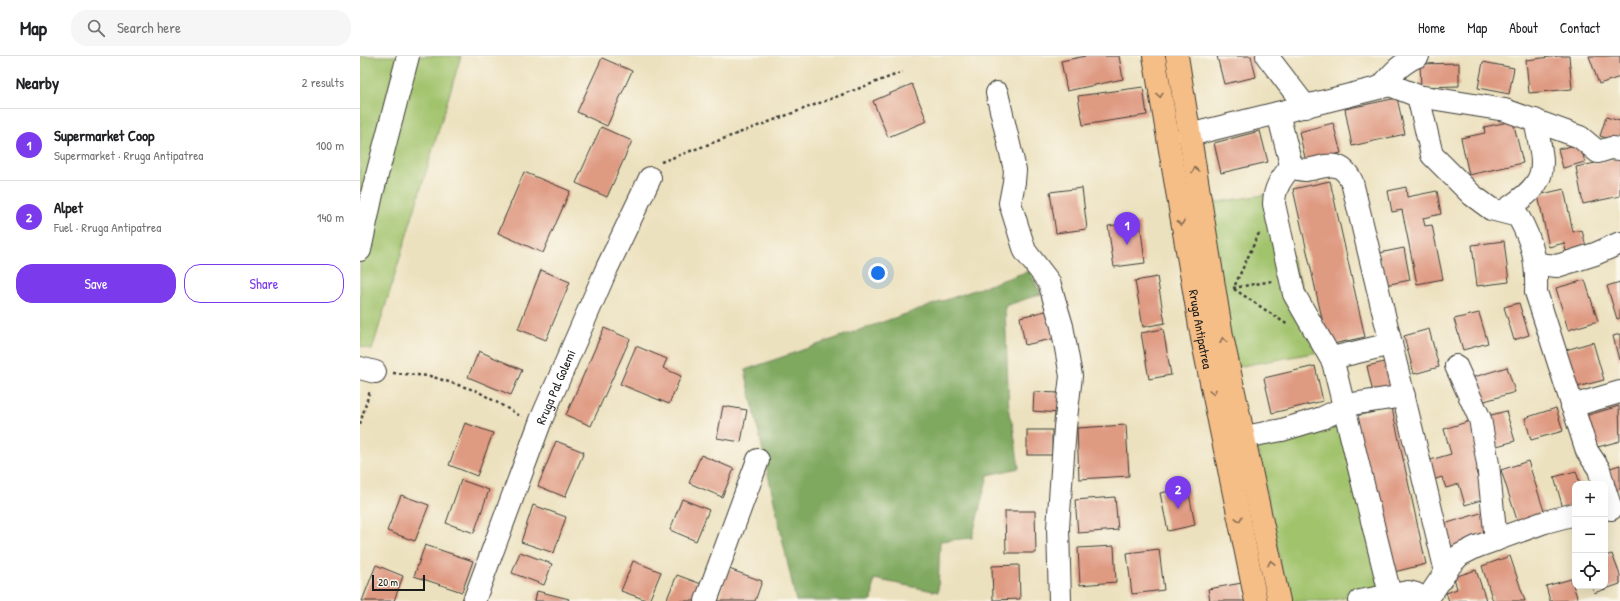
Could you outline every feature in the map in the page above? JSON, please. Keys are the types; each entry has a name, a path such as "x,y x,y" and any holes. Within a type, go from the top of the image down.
{"main road":[{"name":"Rruga Antipatrea","path":"1154,56 1202,338 1256,601"},
{"name":"Rruga Antipatrea","path":"1177,56 1189,134 1224,289 1222,336 1279,601"}],"street":[{"path":"360,250 366,192 408,56"},
{"path":"1267,56 1306,107"},
{"path":"1378,88 1402,64 1409,59 1418,56"},
{"path":"1189,134 1278,114 1378,88 1396,86 1418,96 1505,110 1580,137 1598,152 1611,148 1620,149"},
{"path":"997,93 1015,170 1010,203 1025,251 1050,282 1062,326 1071,376 1065,427 1058,528 1060,601"},
{"path":"1418,96 1432,155 1472,195 1491,209 1504,211 1518,216 1526,230 1537,264 1536,292 1587,451 1599,469 1602,481"},
{"path":"1278,114 1292,165 1297,169 1332,165 1341,168 1348,173 1352,182 1446,572"},
{"path":"1504,211 1525,197 1534,188 1541,176 1542,160 1535,120"},
{"path":"1292,165 1278,184 1274,193 1274,204 1290,278 1294,294 1332,358 1390,594"},
{"name":"Rruga Pal Golemi","path":"474,601 539,426 607,268 650,178"},
{"path":"1537,264 1557,266 1595,254 1620,242"},
{"path":"1332,358 1391,344"},
{"path":"1456,366 1480,419 1488,464 1496,540"},
{"path":"1572,406 1620,392"},
{"path":"1244,438 1282,430 1322,418 1344,406 1404,396"},
{"path":"706,601 758,460"},
{"path":"1360,601 1390,594 1408,592 1416,594 1426,601 1446,572 1460,556 1496,540 1545,522 1572,515"}],"path":[{"path":"650,178 657,164 903,72"},
{"path":"1224,289 1274,204"},
{"path":"1224,289 1290,278"},
{"path":"1224,289 1290,326"},
{"path":"360,424 367,370 430,376 477,391 539,426"}],"green space":[{"path":"360,56 461,56 372,350 360,346"},
{"path":"1270,194 1324,351 1236,367 1205,204"},
{"path":"1029,271 1041,294 1005,306 1009,414 1013,426 1019,468 988,475 972,538 940,541 938,592 874,579 872,601 796,601 745,370"},
{"path":"1344,425 1385,590 1328,601 1288,601 1256,442"}],"building":[{"path":"1086,56 1119,56 1123,79 1067,91 1061,61"},
{"path":"1217,56 1251,56 1256,77 1224,84"},
{"path":"1569,56 1572,89 1529,93 1526,60"},
{"path":"1589,56 1620,56 1620,77 1599,84"},
{"path":"602,58 632,71 607,126 577,112"},
{"path":"1483,62 1514,68 1509,94 1478,88"},
{"path":"1459,63 1459,86 1421,87 1420,64"},
{"path":"912,84 927,121 888,137 873,101"},
{"path":"1143,87 1147,115 1083,125 1078,96"},
{"path":"1397,98 1405,134 1352,146 1345,109"},
{"path":"1606,117 1620,121 1620,142 1600,136"},
{"path":"1513,121 1523,163 1469,175 1461,138 1485,133 1484,127"},
{"path":"1333,123 1341,153 1306,162 1299,132"},
{"path":"601,127 632,141 607,197 576,183"},
{"path":"1260,131 1268,162 1221,173 1214,143"},
{"path":"1580,144 1585,162 1563,168 1558,149"},
{"path":"1620,158 1620,196 1583,204 1576,167"},
{"path":"524,172 570,191 543,253 498,233"},
{"path":"1330,181 1365,337 1328,345 1293,189"},
{"path":"1406,187 1407,197 1437,191 1441,214 1423,218 1425,226 1432,225 1443,279 1417,284 1402,210 1392,212 1388,191"},
{"path":"1082,188 1087,229 1056,233 1050,192"},
{"path":"1564,189 1573,232 1582,230 1586,247 1566,251 1564,243 1549,247 1538,195"},
{"path":"1140,222 1145,263 1114,267 1108,226"},
{"path":"1504,241 1509,282 1477,286 1472,245"},
{"path":"1404,248 1410,280 1385,285 1379,253"},
{"path":"541,270 570,282 546,340 518,329"},
{"path":"1157,277 1165,323 1143,327 1135,281"},
{"path":"1585,280 1598,321 1568,330 1556,288"},
{"path":"1620,282 1620,318 1617,319 1607,286"},
{"path":"1519,303 1529,335 1514,340 1504,307"},
{"path":"1050,310 1056,338 1025,345 1020,317"},
{"path":"1479,313 1488,343 1463,350 1454,319"},
{"path":"604,328 630,339 591,426 566,415"},
{"path":"1163,329 1171,375 1149,379 1141,333"},
{"path":"1429,329 1439,367 1414,374 1404,336"},
{"path":"1620,334 1620,360 1619,360 1613,336"},
{"path":"1593,342 1604,380 1577,387 1566,350"},
{"path":"636,346 667,359 663,368 681,376 669,404 620,384"},
{"path":"479,351 522,370 511,395 468,377"},
{"path":"1389,361 1396,388 1373,393 1367,366"},
{"path":"1315,366 1323,401 1272,413 1264,378"},
{"path":"1507,367 1515,392 1478,403 1471,378"},
{"path":"1034,392 1060,393 1059,413 1033,411"},
{"path":"723,406 747,410 741,442 717,438"},
{"path":"1619,406 1620,441 1594,448 1585,416"},
{"path":"1392,408 1426,564 1390,573 1355,416"},
{"path":"1556,408 1563,431 1531,440 1525,418"},
{"path":"1506,411 1515,441 1493,447 1484,417"},
{"path":"1470,421 1483,468 1476,471 1484,499 1465,505 1459,484 1446,488 1442,477 1433,480 1427,461 1451,454 1444,429"},
{"path":"465,423 493,433 477,476 449,465"},
{"path":"1126,425 1129,476 1079,479 1077,428"},
{"path":"1027,430 1052,430 1052,455 1027,455"},
{"path":"556,441 584,452 565,497 538,486"},
{"path":"701,455 734,469 722,497 689,483"},
{"path":"1528,461 1545,514 1518,523 1501,470"},
{"path":"1620,465 1620,489 1614,490 1610,468"},
{"path":"1576,471 1579,481 1572,481 1572,506 1563,508 1554,477"},
{"path":"461,480 489,490 474,533 446,523"},
{"path":"1188,488 1195,525 1168,531 1160,493"},
{"path":"401,495 429,505 415,541 387,531"},
{"path":"1115,497 1118,530 1078,533 1075,500"},
{"path":"682,499 709,510 696,541 670,530"},
{"path":"533,505 566,517 554,553 521,542"},
{"path":"1005,511 1035,511 1036,553 1006,553"},
{"path":"1484,512 1491,538 1451,549 1444,524"},
{"path":"425,545 473,561 462,592 414,576"},
{"path":"1114,546 1116,582 1080,585 1078,548"},
{"path":"1159,549 1164,590 1132,594 1127,553"},
{"path":"520,552 552,564 544,585 512,573"},
{"path":"1612,554 1620,575 1620,584 1608,588 1608,555"},
{"path":"1510,556 1525,601 1493,601 1482,566"},
{"path":"633,561 661,572 649,601 621,591"},
{"path":"376,565 403,576 394,601 362,601"},
{"path":"1019,565 1020,599 993,600 992,566"},
{"path":"729,569 762,581 755,601 718,601"},
{"path":"1476,570 1486,600 1449,601 1446,593 1457,589 1454,577"},
{"path":"677,575 704,585 697,601 666,601"},
{"path":"1571,579 1572,589 1574,589 1578,600 1550,601 1546,586"},
{"path":"1242,583 1245,601 1210,601 1208,589"},
{"path":"1593,589 1606,589 1594,593"},
{"path":"537,591 569,599 568,601 535,601"}],"place":[{"name":"Supermarket Coop","path":"1127,245"},
{"name":"Alpet","path":"1178,509"}]}
